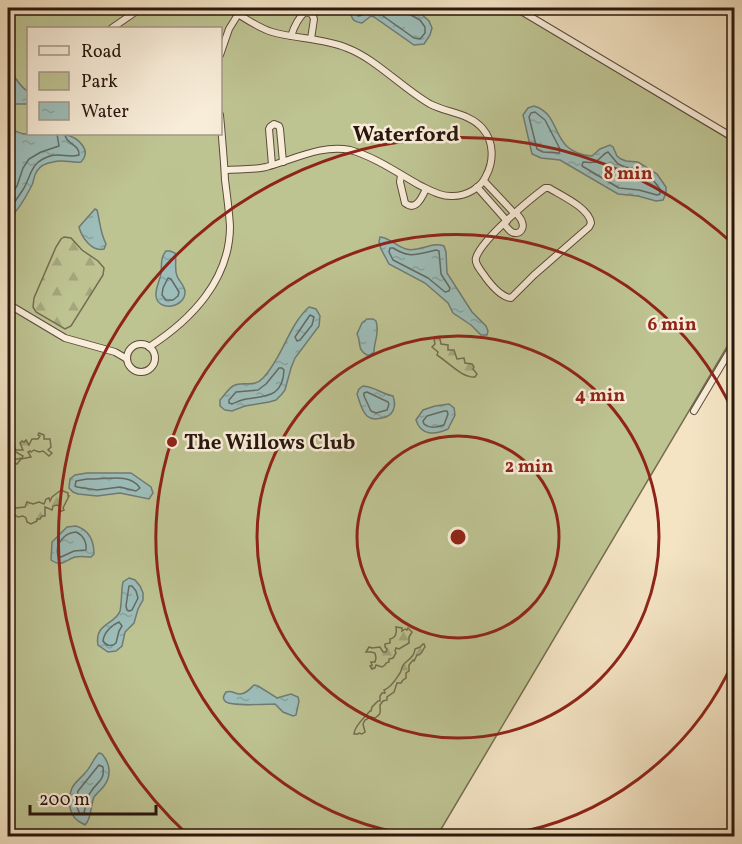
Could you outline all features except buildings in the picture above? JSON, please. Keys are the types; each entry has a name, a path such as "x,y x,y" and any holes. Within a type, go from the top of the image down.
{"street":[{"path":"113,27 141,8"},
{"path":"225,170 263,167 317,152 341,149 360,154 438,194 454,196 464,195 484,180 491,162 492,149 488,136 478,124 430,104 353,50 338,44 269,31 240,10 228,8"},
{"path":"516,8 735,138"},
{"path":"222,49 229,29 240,10"},
{"path":"291,36 296,23 305,12 309,12 314,19 311,39"},
{"path":"272,165 269,129 274,124 280,129 284,162"},
{"path":"149,347 196,308 221,272 229,241 230,226 222,135"},
{"path":"401,175 400,182 405,203 408,205 416,204 426,189"},
{"path":"477,187 512,232 519,232 523,223 484,180"},
{"path":"545,188 549,188 577,205 590,217 591,223 511,298 507,298 490,284 475,258 488,238 515,214 545,188"},
{"path":"8,304 65,338 115,352 127,359"},
{"path":"129,350 127,363 132,369 143,372 153,366 154,354 165,336"},
{"path":"694,411 735,344"},
{"path":"115,352 129,350 138,345 149,347 154,354"}],"green space":[{"path":"8,8 511,8 734,142 734,335 437,836 8,836"},
{"path":"64,237 71,238 104,268 103,275 71,326 65,329 36,312 33,307 34,298 56,247"},
{"path":"436,337 440,339 441,344 448,345 448,350 454,350 457,359 464,358 465,363 472,364 477,374 475,377 465,375 437,355 438,352 432,347"},
{"path":"39,433 44,435 44,439 50,439 51,447 48,450 52,453 49,456 43,451 30,451 28,452 31,457 21,459 17,464 14,463 12,460 23,456 16,452 8,454 8,444 13,444 16,450 23,450 20,443 26,440 29,445 32,439 38,439"},
{"path":"61,490 69,496 64,510 59,512 60,507 57,505 53,506 52,510 45,507 45,516 31,524 23,516 11,517 11,513 16,508 25,507 27,502 44,504 46,499 49,498 50,501"},
{"path":"396,627 402,628 402,631 408,628 412,632 409,643 399,649 396,648 393,658 389,659 385,665 382,667 376,665 372,669 370,666 371,662 375,662 375,653 366,652 369,647 380,647 383,652 386,652 385,644 390,643 390,639 395,636"},
{"path":"423,644 425,647 420,655 417,655 409,665 406,678 401,683 397,683 394,692 380,705 380,714 375,718 365,720 363,724 365,732 354,734 372,707 380,701 380,696 385,693 384,690 401,672 403,665 415,649"}],"water":[{"path":"349,8 407,8 420,13 429,21 432,28 430,35 424,44 414,45 374,17 371,16 362,23 354,20"},
{"path":"8,73 27,90 27,104 8,104"},
{"path":"534,106 550,117 562,141 578,153 592,156 600,149 610,145 621,159 638,162 657,174 666,187 663,200 656,201 618,194 560,160 541,158 532,154 523,115 528,108"},
{"path":"8,128 27,135 68,135 78,140 85,152 81,162 56,161 40,168 24,199 8,220"},
{"path":"95,209 106,244 104,249 95,248 88,243 79,227"},
{"path":"380,237 411,250 434,245 444,246 447,273 472,312 486,326 487,335 481,335 453,313 448,303 425,283 389,264 381,249"},
{"path":"166,251 175,253 176,273 185,292 181,302 171,306 161,304 156,296 162,259"},
{"path":"309,307 316,309 320,316 319,326 295,358 282,394 276,400 232,411 220,406 220,400 233,386 256,383 263,378 276,361 296,323"},
{"path":"367,319 373,319 377,325 374,352 370,355 360,348 357,334 362,323"},
{"path":"363,386 393,396 395,404 391,413 378,419 367,416 357,394"},
{"path":"449,404 454,408 455,415 448,429 429,433 421,429 416,420 423,410"},
{"path":"131,473 151,487 153,493 149,499 120,493 97,496 73,492 69,488 70,479 75,475"},
{"path":"76,526 90,537 94,554 91,557 75,557 61,563 51,560 52,542 67,527"},
{"path":"129,578 135,580 140,586 143,600 134,623 125,632 122,646 116,651 108,652 98,645 99,632 118,615 121,608 123,582"},
{"path":"254,685 277,698 291,694 298,697 296,715 283,712 275,704 240,705 224,700 226,692 243,694"},
{"path":"99,753 107,761 108,778 94,797 89,819 85,825 74,817 70,796 73,786"}],"place":[{"name":"The Willows Club","path":"172,442"}],"district":[{"name":"Waterford","path":"406,133"}]}
